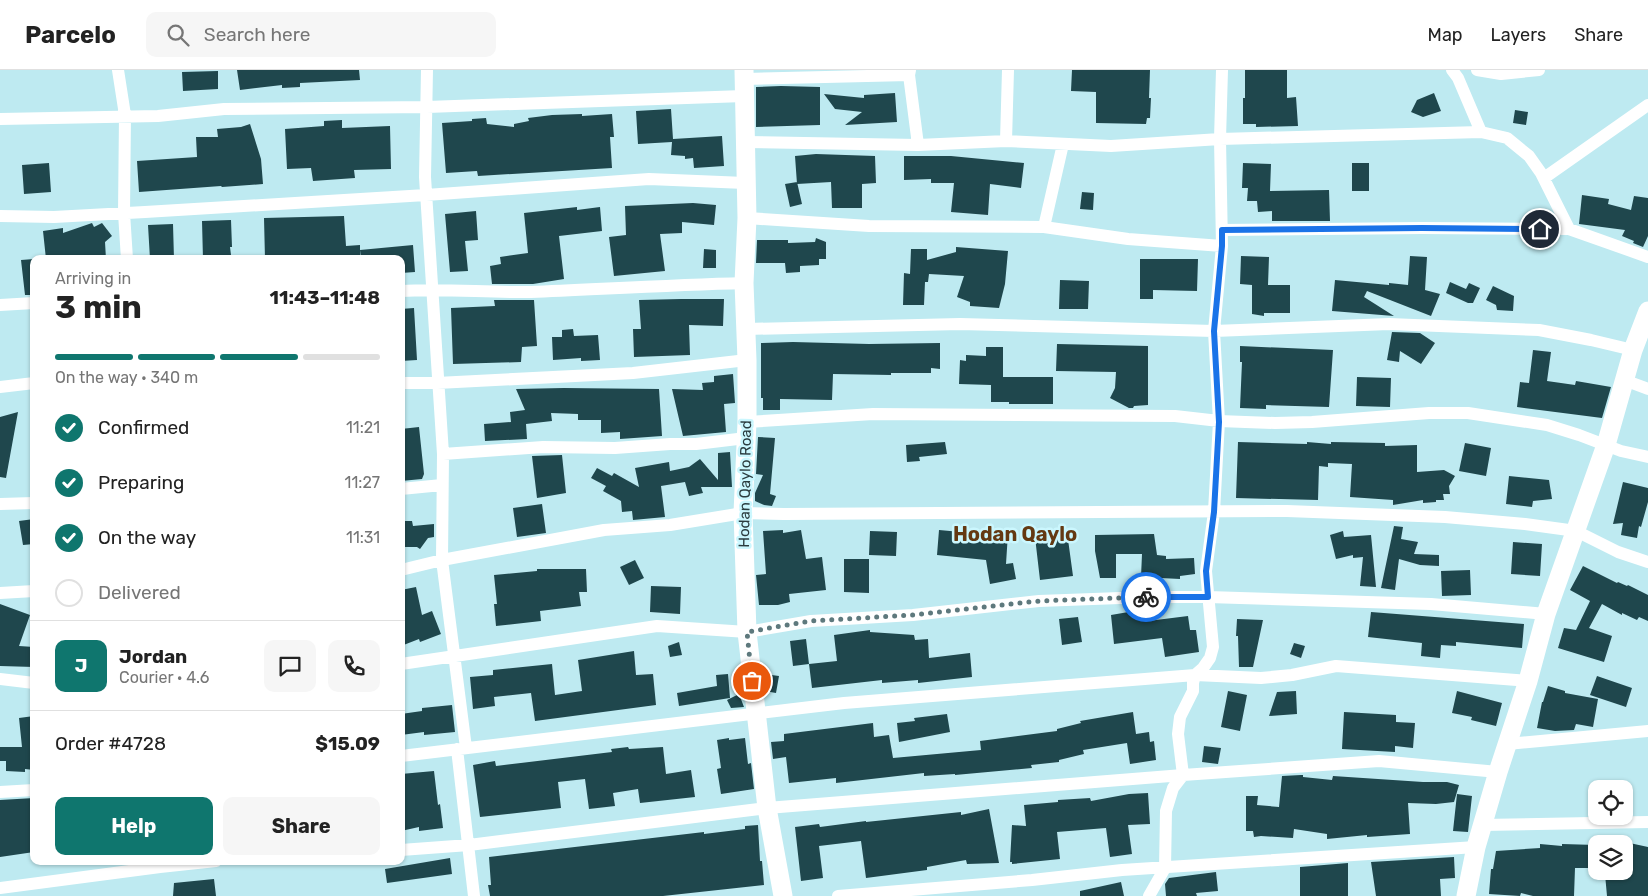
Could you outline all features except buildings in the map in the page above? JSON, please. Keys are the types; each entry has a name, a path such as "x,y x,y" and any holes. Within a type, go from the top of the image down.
{"street":[{"path":"118,70 125,115 124,213 127,255"},
{"path":"427,70 425,177 443,454 442,560 454,657 474,896"},
{"path":"1006,141 1008,70"},
{"path":"1150,896 1165,868 1166,811 1173,788 1183,775 1178,734 1179,725 1184,708 1193,691 1195,675 1210,658 1213,648 1206,571 1214,512 1219,422 1214,331 1222,246 1220,139 1222,70"},
{"path":"1452,70 1458,78 1481,132"},
{"path":"1477,70 1501,74 1539,70"},
{"path":"0,119 125,115 158,116 224,109 427,107 744,82 909,72 918,145"},
{"name":"Hodan Qaylo Road","path":"744,82 747,218 744,283 747,360 743,513 747,632 767,808 783,896"},
{"path":"1544,178 1648,105"},
{"path":"745,142 918,145 1006,141 1111,146 1220,139 1481,132 1508,138 1529,156 1544,178 1569,229"},
{"path":"1044,227 1063,144"},
{"path":"0,216 54,217 124,213 426,195 650,178 746,183"},
{"path":"747,218 869,226 1044,227 1128,239 1222,246"},
{"path":"1222,230 1569,229 1648,257"},
{"path":"405,291 433,289 528,292 654,285 744,283"},
{"path":"0,305 30,304"},
{"path":"1466,896 1476,847 1498,772 1528,682 1546,614 1606,445 1633,350 1648,311"},
{"path":"747,329 960,324 1214,331 1389,324 1539,330 1633,350"},
{"path":"405,383 633,373 747,360"},
{"path":"1624,380 1648,389"},
{"path":"0,387 30,383"},
{"path":"443,454 543,447 615,448 696,444 746,430 872,414 1175,416 1219,422 1312,422 1429,413 1468,413 1547,425 1648,457"},
{"path":"405,489 442,485"},
{"path":"0,504 30,503"},
{"path":"405,569 442,560 604,530 670,525 743,513 1287,511 1445,517 1525,524 1576,531 1618,552 1648,562"},
{"path":"0,593 30,591"},
{"path":"405,663 657,626 747,632 810,621 913,615 1039,601 1208,597 1431,604 1546,614"},
{"path":"405,755 844,703 1195,675 1260,678 1336,666 1528,682"},
{"path":"0,680 30,683"},
{"path":"1507,744 1648,731"},
{"path":"405,850 469,845 767,808 1183,775 1380,761 1498,772"},
{"path":"0,792 30,790"},
{"path":"1482,826 1648,822"},
{"path":"838,896 1165,868 1476,847"},
{"path":"0,888 153,865"}],"way so far":[{"path":"752,681 747,632 810,621 913,615 1039,601 1146,597"}],"district":[{"name":"Hodan Qaylo","path":"1015,534"}],"route":[{"path":"1146,597 1208,597 1206,571 1214,512 1219,422 1214,331 1222,230 1540,229"}]}
